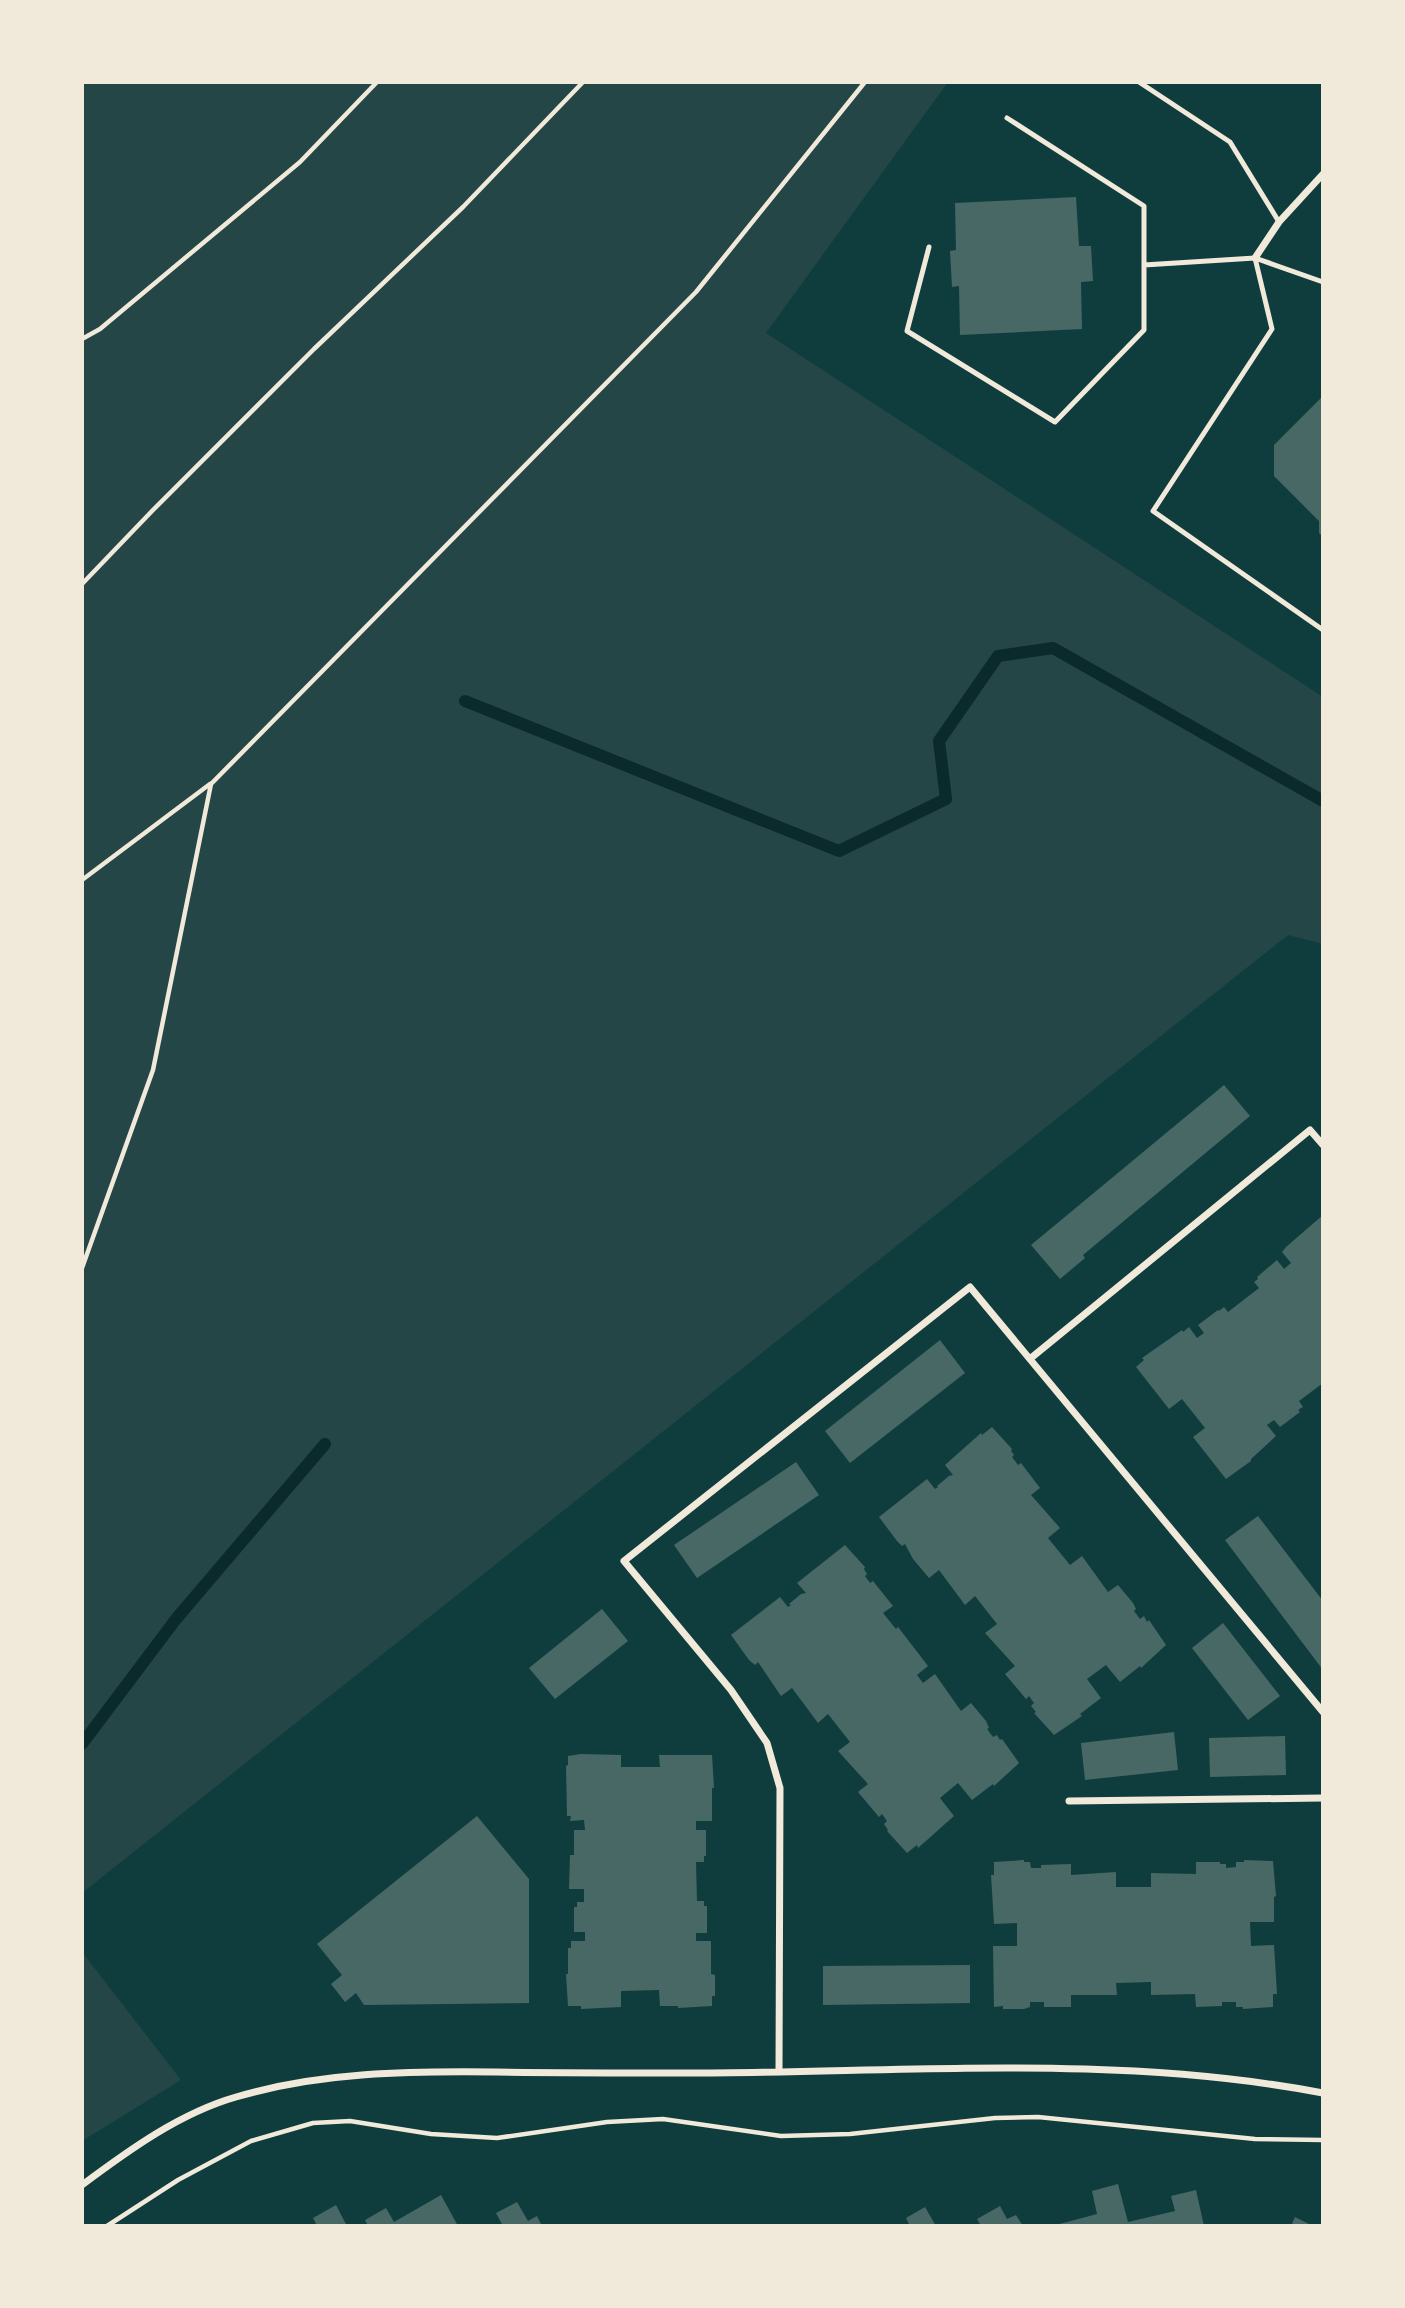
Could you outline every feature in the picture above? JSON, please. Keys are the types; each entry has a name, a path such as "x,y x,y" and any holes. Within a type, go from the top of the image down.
{"street":[{"path":"1255,258 1279,222 1323,174"},
{"path":"1031,1358 1310,1130 1323,1145"},
{"path":"779,2072 780,1788 767,1743 731,1690 624,1560 970,1286 1323,1712"},
{"path":"1069,1801 1323,1798"},
{"path":"82,2185 162,2130 214,2104 237,2096 329,2077 435,2071 1133,2071 1251,2080 1323,2093"}],"lane":[{"path":"1139,82 1230,142 1279,222"},
{"path":"929,247 907,331 1055,422 1144,330 1144,206 1007,118"},
{"path":"1144,265 1255,258 1323,282"},
{"path":"1255,258 1272,329 1153,511 1323,630"}],"path":[{"path":"82,339 100,329 300,162 377,82"},
{"path":"82,584 289,375 472,198 583,82"},
{"path":"82,880 211,784 696,292 865,82"},
{"path":"82,1268 153,1070 211,784"},
{"path":"107,2226 178,2180 251,2141 313,2123 350,2121 431,2134 496,2138 607,2122 663,2119 781,2136 850,2134 995,2118 1038,2117 1255,2139 1323,2140"}],"shaded area":[{"path":"82,82 948,82 766,333 1323,697 1323,944 1288,935 82,1893"},
{"path":"82,1952 181,2080 82,2141"}],"building":[{"path":"1076,197 1079,246 1091,246 1093,281 1081,282 1082,329 960,335 959,286 952,287 950,251 956,250 955,203"},
{"path":"1323,396 1323,537 1319,533 1319,521 1274,476 1274,445"},
{"path":"1224,1085 1250,1116 1083,1255 1085,1258 1060,1279 1031,1245"},
{"path":"1323,1215 1323,1383 1299,1401 1303,1407 1298,1410 1300,1412 1280,1427 1274,1420 1267,1425 1276,1436 1251,1461 1226,1479 1193,1437 1205,1428 1182,1399 1169,1409 1136,1367 1144,1360 1142,1358 1182,1330 1183,1332 1189,1327 1197,1338 1204,1333 1198,1325 1224,1307 1228,1312 1259,1288 1254,1282 1257,1277 1277,1260 1284,1269 1291,1263 1282,1252"},
{"path":"940,1340 965,1373 850,1463 825,1431"},
{"path":"992,1427 1012,1449 1012,1457 1018,1465 1021,1463 1040,1488 1031,1495 1060,1528 1048,1538 1070,1565 1082,1556 1108,1592 1118,1585 1133,1603 1136,1609 1134,1611 1140,1619 1144,1616 1147,1622 1149,1620 1166,1645 1141,1668 1140,1666 1120,1682 1106,1665 1087,1679 1101,1698 1080,1714 1082,1716 1054,1735 1034,1713 1036,1712 1031,1706 1034,1703 1029,1696 1026,1699 1005,1674 1015,1666 985,1633 997,1624 975,1596 965,1605 939,1570 929,1578 913,1559 905,1544 902,1546 897,1541 879,1517 927,1479 935,1489 938,1487 953,1475 945,1465 981,1433 982,1435"},
{"path":"796,1462 819,1495 697,1578 674,1545"},
{"path":"1258,1516 1323,1601 1323,1670 1225,1540"},
{"path":"845,1545 865,1567 865,1576 870,1583 873,1581 893,1606 883,1613 896,1629 898,1627 928,1666 917,1675 923,1683 935,1674 961,1711 971,1703 986,1721 989,1728 987,1729 993,1737 997,1735 1002,1739 1019,1763 994,1786 993,1784 972,1800 958,1783 940,1798 954,1816 918,1848 917,1845 907,1853 887,1831 884,1824 887,1821 882,1814 879,1817 858,1792 868,1784 838,1751 850,1742 828,1714 818,1723 792,1688 781,1696 758,1662 755,1665 749,1660 731,1635 780,1597 788,1607 791,1605 789,1604 801,1594 806,1593 797,1583"},
{"path":"602,1609 628,1641 555,1699 529,1668"},
{"path":"1223,1623 1280,1696 1248,1720 1192,1648"},
{"path":"1174,1732 1178,1770 1085,1780 1081,1743"},
{"path":"1285,1736 1286,1775 1210,1777 1209,1738"},
{"path":"621,1755 621,1767 660,1767 659,1755 712,1755 712,1821 696,1821 696,1830 706,1830 706,1856 704,1862 696,1862 697,1901 704,1901 704,1906 707,1906 707,1933 696,1933 696,1941 711,1941 711,1974 715,1975 712,2006 660,2006 659,1990 621,1991 621,2007 581,2009 581,2006 568,2006 568,1948 571,1948 571,1941 585,1941 585,1932 574,1932 574,1907 577,1907 577,1902 584,1902 584,1889 569,1889 570,1855 574,1855 574,1830 585,1830 584,1820 570,1821 571,1816 567,1816 566,1766 568,1756"},
{"path":"477,1816 529,1879 529,2003 364,2005 356,1993 345,2002 331,1984 342,1975 317,1944"},
{"path":"1244,1860 1273,1861 1276,1896 1274,1922 1250,1922 1251,1946 1274,1945 1277,1994 1273,1994 1273,2007 1243,2009 1236,2007 1236,2002 1222,2002 1222,2006 1196,2007 1195,1994 1151,1995 1151,1982 1116,1983 1117,1995 1071,1995 1071,2007 1044,2007 1044,2002 1030,2002 1030,2007 1024,2009 994,2007 993,1946 1017,1946 1017,1923 994,1924 991,1875 994,1875 994,1862 1030,1862 1031,1868 1071,1864 1071,1875 1116,1872 1116,1887 1151,1887 1151,1873 1196,1874 1196,1862 1220,1862 1226,1864 1226,1868 1236,1867 1236,1862"},
{"path":"970,1965 970,2003 823,2005 823,1966"},
{"path":"1118,2184 1128,2222 1175,2211 1171,2196 1196,2190 1204,2226 1052,2226 1097,2214 1092,2191"},
{"path":"441,2195 458,2226 368,2226 365,2220 386,2208 394,2222"},
{"path":"517,2202 528,2221 537,2216 542,2226 503,2226 496,2213"},
{"path":"336,2205 347,2226 317,2226 313,2218"},
{"path":"1000,2206 1007,2219 1016,2215 1023,2226 981,2226 977,2219"},
{"path":"925,2207 936,2226 910,2226 906,2218"},
{"path":"1295,2217 1313,2226 1291,2226"}],"waterway":[{"path":"465,701 839,851 946,799 939,741 998,656 1053,648 1323,801"},
{"path":"82,1744 176,1619 325,1444"}]}
